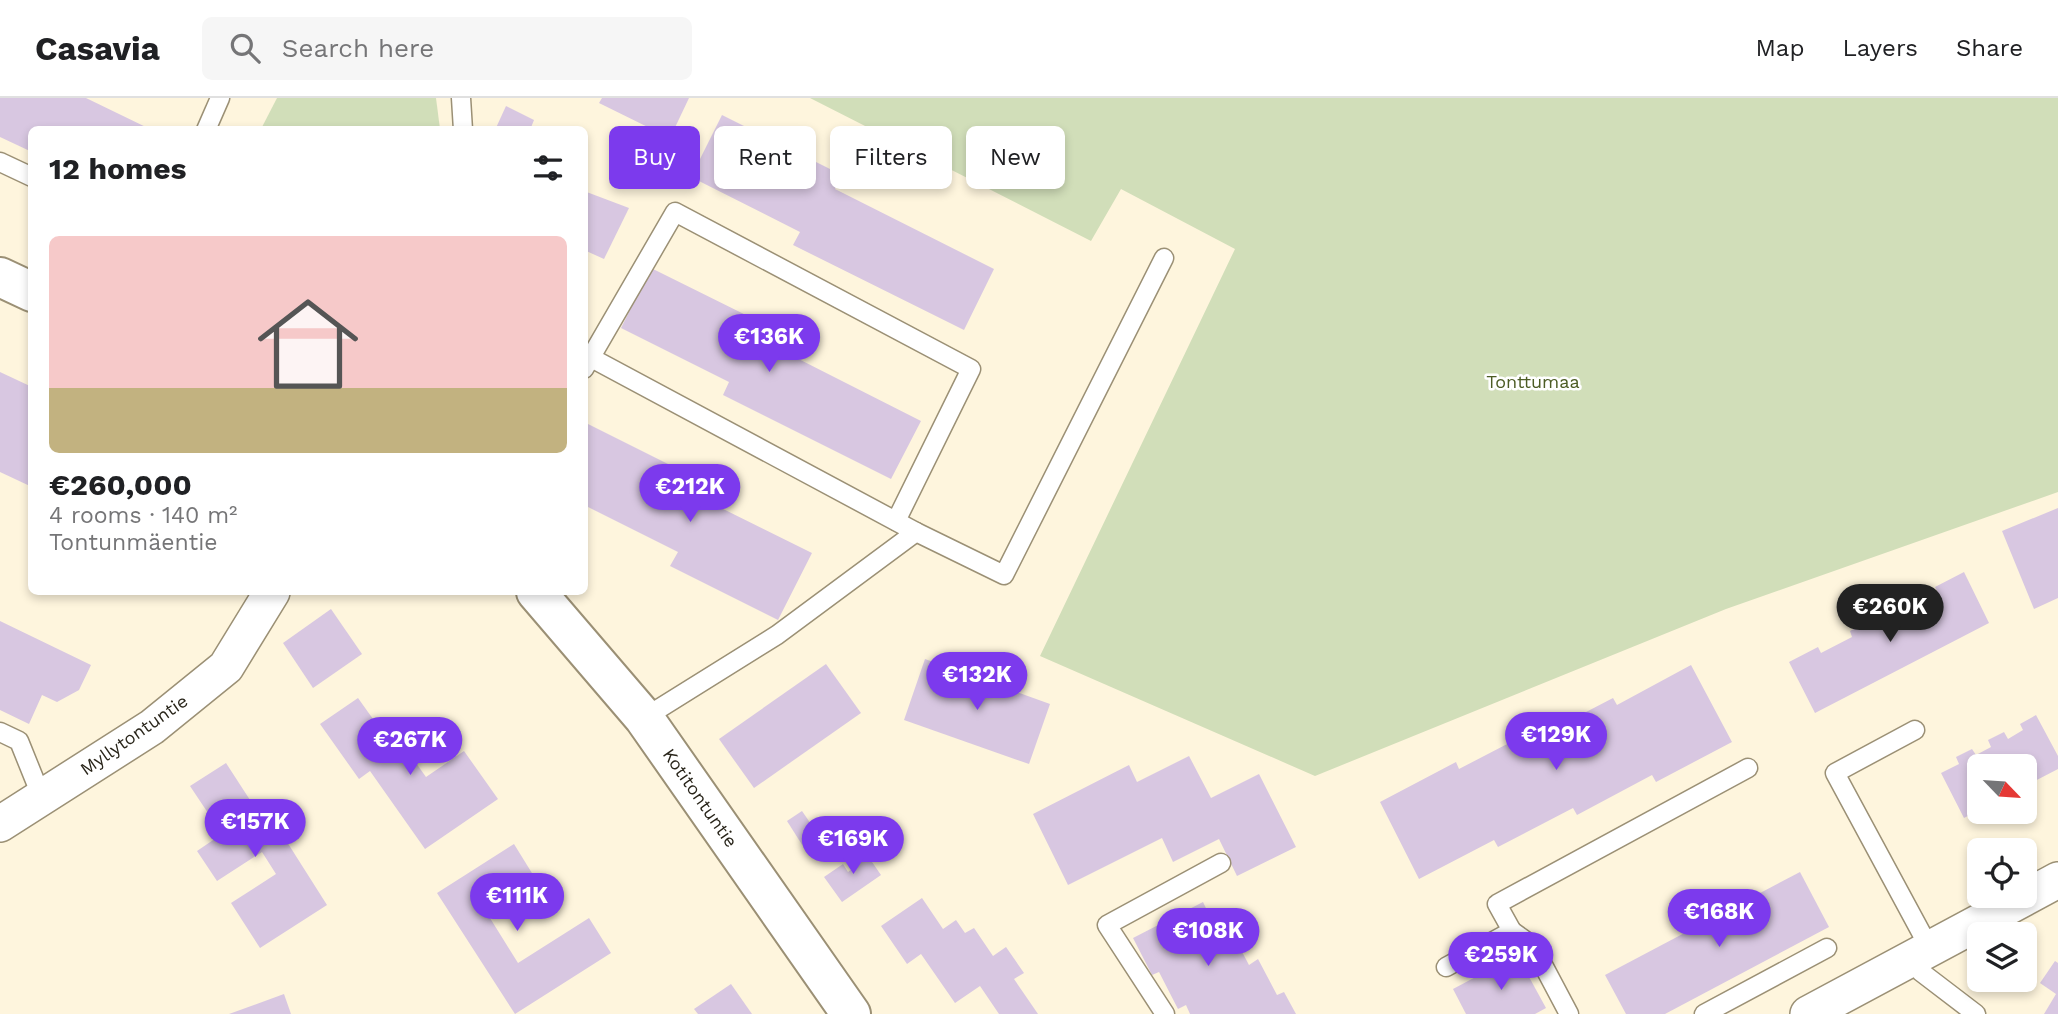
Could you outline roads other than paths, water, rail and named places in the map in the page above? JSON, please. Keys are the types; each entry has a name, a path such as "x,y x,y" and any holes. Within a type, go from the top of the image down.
{"street":[{"path":"0,277 28,290"},
{"name":"Myllytontuntie","path":"0,824 152,727 226,667 270,595"},
{"name":"Kotitontuntie","path":"539,595 644,718 850,1014"},
{"path":"1808,1014 2058,880"}],"lane":[{"path":"207,126 220,98"},
{"path":"461,98 463,126"},
{"path":"0,162 28,175"},
{"path":"588,358 675,212 971,369 896,521"},
{"path":"588,361 916,532 1004,575 1164,258"},
{"path":"644,718 777,635 916,532"},
{"path":"1915,730 1835,773 1921,954 1921,972 1976,1014"},
{"path":"0,732 19,741 42,798"},
{"path":"1569,1014 1534,946 1512,931 1497,904 1748,768"},
{"path":"1165,1014 1107,925 1222,863"},
{"path":"1446,967 1512,931"},
{"path":"1704,1014 1827,947"}],"park label":[{"name":"Tonttumaa","path":"1533,382"}]}
